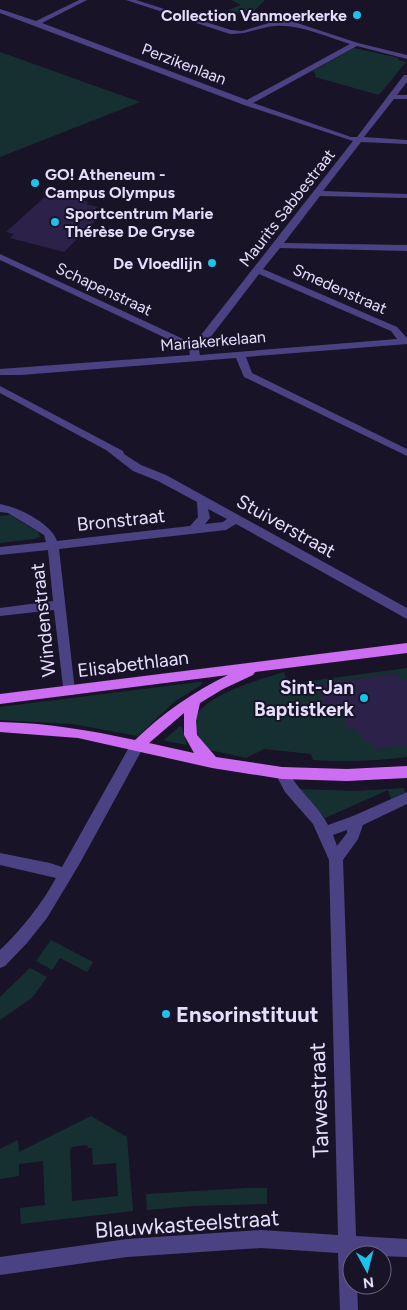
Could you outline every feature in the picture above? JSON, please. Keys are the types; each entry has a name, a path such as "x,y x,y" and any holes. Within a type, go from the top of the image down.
{"main road":[{"name":"Elisabethlaan","path":"0,699 407,648"},
{"name":"Elisabethlaan","path":"137,746 163,722 216,686 270,665"},
{"path":"194,702 188,729 195,746 212,762"},
{"path":"0,727 78,733 212,762 282,773 347,775 407,772"}],"street":[{"path":"36,23 84,0"},
{"path":"129,0 230,32 242,33 272,24 291,22 356,44 407,57"},
{"name":"Perzikenlaan","path":"0,11 247,104 358,140 407,142"},
{"path":"247,104 356,44"},
{"name":"Maurits Sabbestraat","path":"195,353 316,193 407,77"},
{"path":"392,97 407,97"},
{"path":"316,193 407,196"},
{"path":"277,245 407,248"},
{"name":"Schapenstraat","path":"0,257 195,353"},
{"name":"Smedenstraat","path":"258,270 394,329 406,341"},
{"name":"Mariakerkelaan","path":"0,372 21,372 195,353 240,354 406,341"},
{"path":"240,354 248,375 407,453"},
{"path":"0,388 21,372"},
{"name":"Stuiverstraat","path":"0,388 111,450 122,460 136,468 162,478 407,614"},
{"name":"Bronstraat","path":"193,530 204,518 202,501"},
{"name":"Bronstraat","path":"0,508 12,510 49,533 53,545"},
{"name":"Bronstraat","path":"0,551 226,526 235,519"},
{"name":"Windenstraat","path":"53,545 69,690"},
{"path":"0,612 60,605"},
{"name":"Stuiverstraat","path":"392,606 407,620"},
{"path":"0,962 36,922 65,875 137,746"},
{"name":"Tarwestraat","path":"282,773 287,787 317,818 325,832 330,851 336,859 349,1310"},
{"path":"325,832 357,821 407,798"},
{"path":"336,859 353,835 357,821"},
{"path":"0,859 65,875"},
{"name":"Blauwkasteelstraat","path":"0,1266 127,1248 261,1239 407,1248"}],"green space":[{"path":"231,0 265,0 249,16 228,10 241,5"},
{"path":"354,48 399,58 398,60 406,62 379,95 315,77 316,75 313,71"},
{"path":"0,52 140,102 0,157"},
{"path":"10,515 38,532 40,537 0,543 0,516"},
{"path":"407,668 407,757 360,761 313,760 311,754 264,749 246,758 210,750 197,738 195,720 209,702 235,689 284,672 288,684"},
{"path":"202,682 201,685 174,702 138,736 72,724 0,720 0,707"},
{"path":"180,726 182,727 187,745 165,741 165,739"},
{"path":"404,788 405,792 391,799 388,790 325,818 297,789 356,791"},
{"path":"51,940 93,962 87,972 60,958 52,970 36,961"},
{"path":"30,968 47,977 32,998 0,1020 0,997"},
{"path":"91,1116 127,1137 133,1211 21,1224 20,1208 45,1205 43,1161 19,1164 19,1176 0,1179 0,1149 18,1140 19,1152","holes":["87,1145 88,1148 92,1148 93,1165 116,1163 118,1196 72,1201 70,1150 72,1147"]},
{"path":"267,1188 267,1204 192,1206 147,1210 146,1194"}],"building":[{"name":"Sportcentrum Marie Thérèse De Gryse","path":"57,194 89,202 86,204 98,207 94,210 103,213 64,252 10,238 14,234 6,232 47,195 54,196"},
{"name":"Sint-Jan Baptistkerk","path":"396,674 401,681 407,680 407,745 374,749 371,741 364,742 362,734 356,734 354,728 346,729 343,712 326,714 317,684"}],"place":[{"name":"Collection Vanmoerkerke","path":"357,15"},
{"name":"GO! Atheneum - Campus Olympus","path":"35,183"},
{"name":"Sportcentrum Marie Thérèse De Gryse","path":"55,222"},
{"name":"De Vloedlijn","path":"212,263"},
{"name":"Sint-Jan Baptistkerk","path":"364,698"},
{"name":"Ensorinstituut","path":"166,1014"}]}
